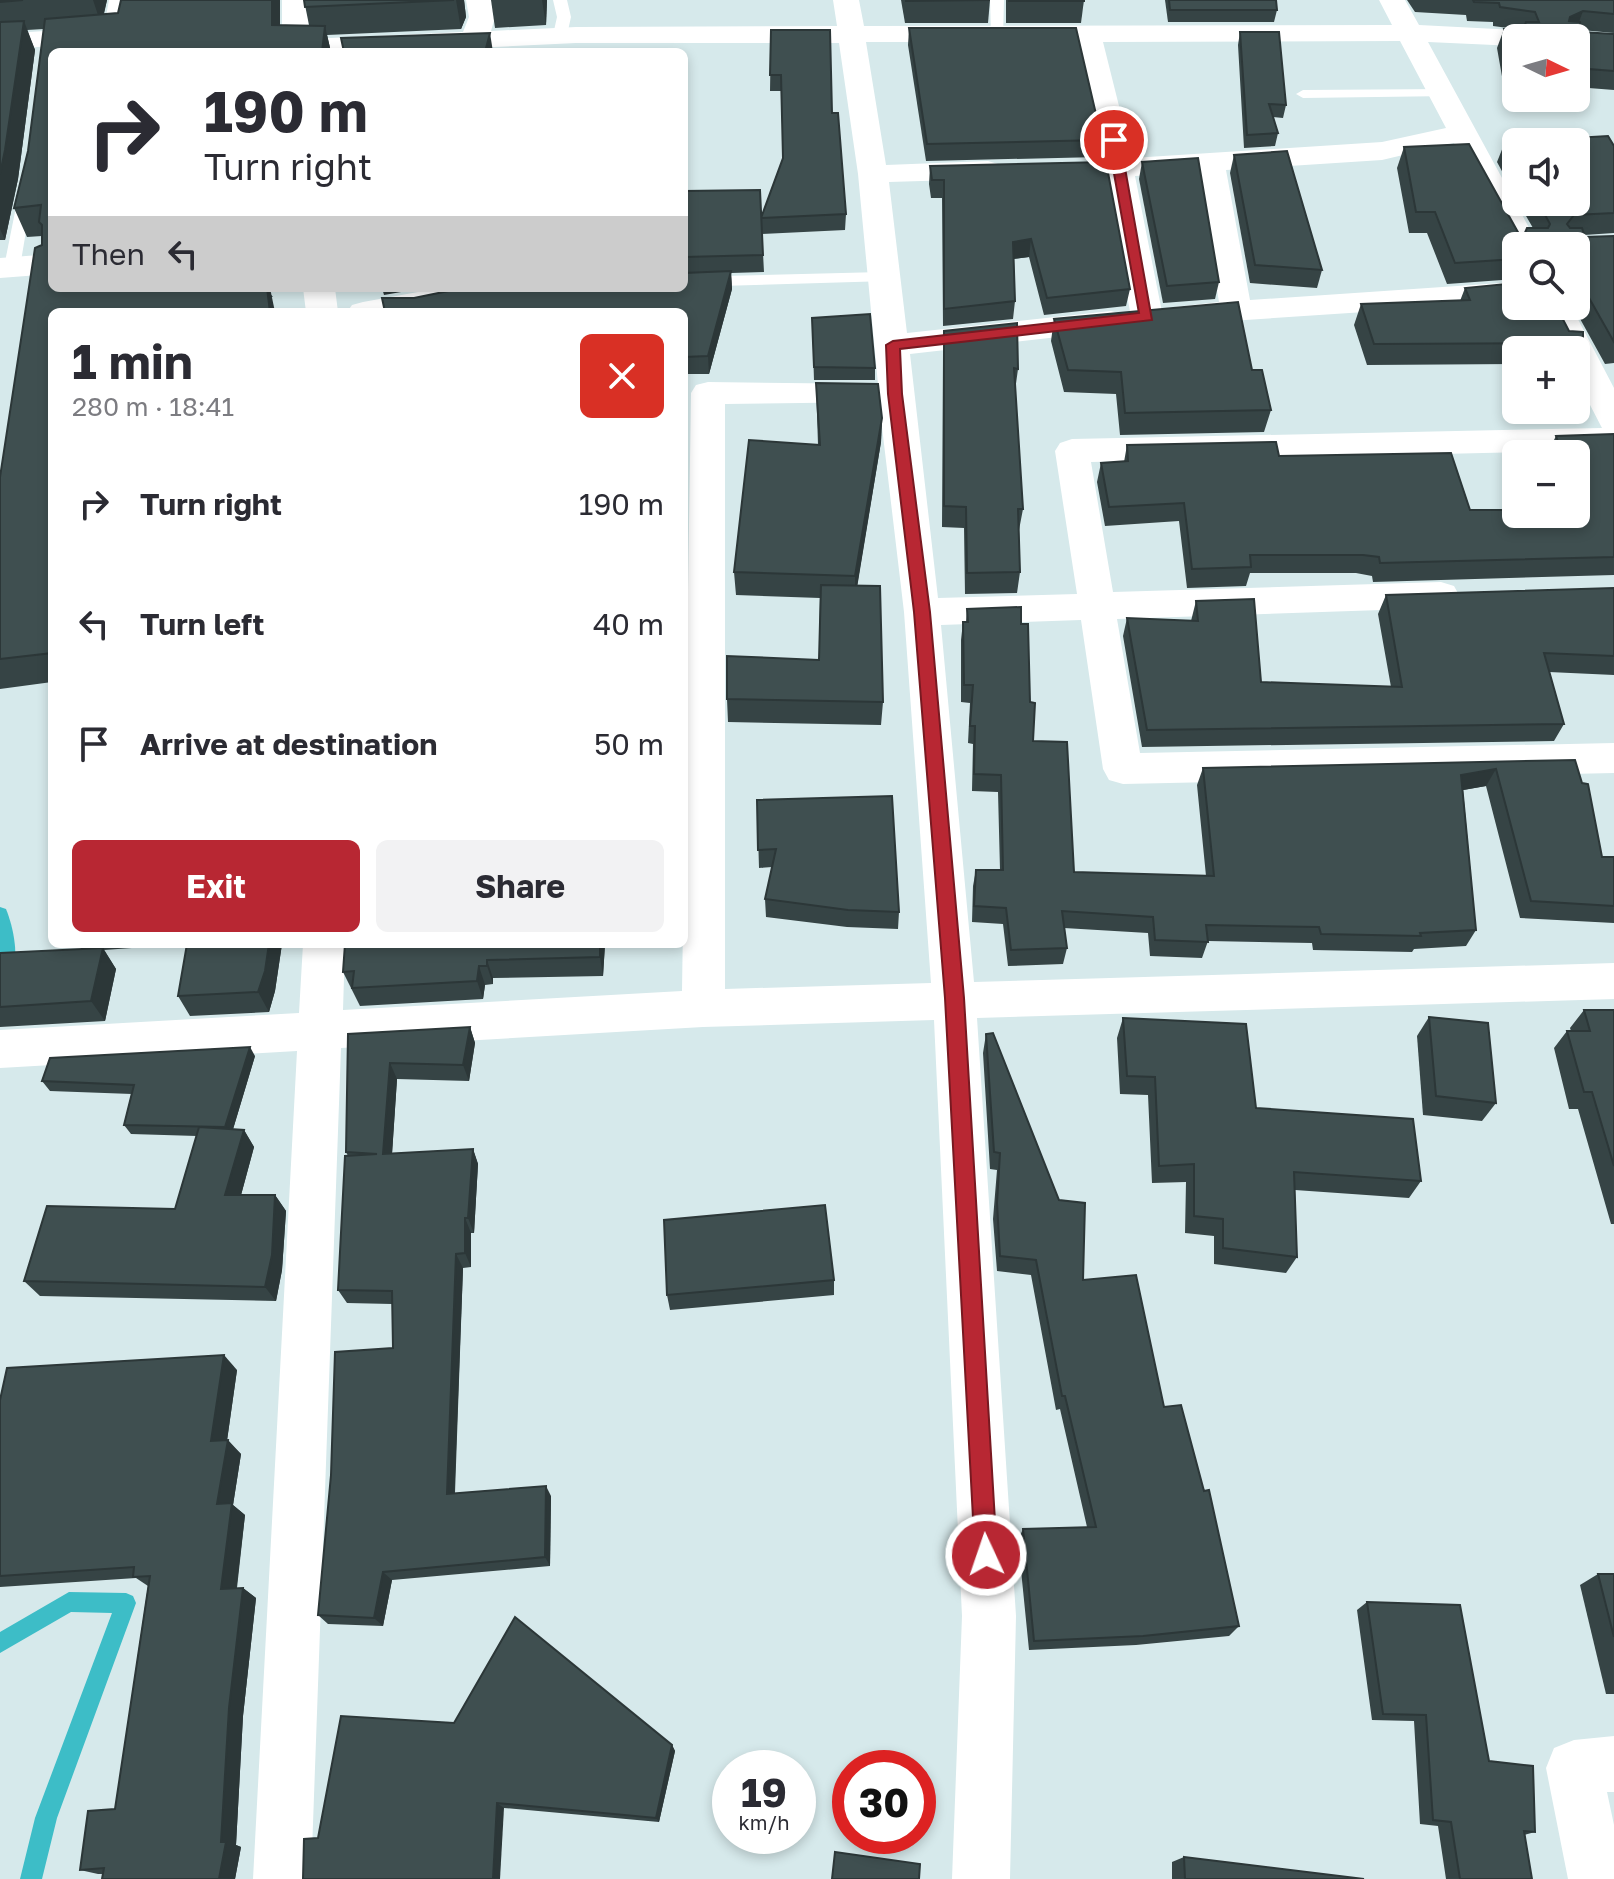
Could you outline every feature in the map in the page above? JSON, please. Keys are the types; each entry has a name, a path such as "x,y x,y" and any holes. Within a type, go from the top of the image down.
{"street":[{"path":"0,42 46,47 116,34 122,0"},
{"path":"295,0 296,48"},
{"path":"1392,0 1408,33 1445,93 1517,232"},
{"path":"474,40 482,17 479,1"},
{"path":"332,48 849,17 998,34 1101,25 1502,37"},
{"path":"849,17 873,174 882,277 893,345 895,394 922,612 954,998 989,1616 981,1879"},
{"path":"1101,25 1109,113 1147,317"},
{"path":"1060,171 1382,151 1465,132"},
{"path":"1210,163 1236,311"},
{"path":"873,174 1021,168"},
{"path":"6,268 48,264"},
{"path":"893,345 1147,317 1502,293"},
{"path":"389,308 446,299"},
{"path":"1562,320 1614,420"},
{"path":"703,1008 708,393 895,394"},
{"path":"1614,439 1072,451 1123,769 1614,758"},
{"path":"922,612 1473,594"},
{"path":"282,1879 324,948"},
{"path":"4,1048 703,1008 954,998 1614,981"},
{"path":"1597,1879 1574,1768 1614,1764"}],"lane":[{"path":"560,0 564,17 560,35"},
{"path":"997,0 998,34"},
{"path":"1303,94 1445,93"},
{"path":"6,268 29,180"},
{"path":"688,282 882,277"}],"building":[{"path":"121,0 272,0 272,25 325,26 322,48 48,48 48,292 268,292 270,308 48,308 48,653 0,659 0,477 35,248 42,245 42,225 39,222 41,205 14,208 28,151 45,19 118,13"},
{"path":"304,0 454,0 305,7"},
{"path":"906,0 990,0 906,1"},
{"path":"1084,0 1084,1 1009,1"},
{"path":"1169,0 1276,0 1277,10 1170,10"},
{"path":"1614,0 1614,14 1583,11 1570,17 1569,21 1580,24 1525,24 1539,22 1535,12 1500,7 1499,3 1474,2"},
{"path":"24,21 5,150 0,174 0,22"},
{"path":"909,28 1076,28 1102,140 927,144"},
{"path":"771,30 830,30 832,113 838,113 846,214 761,218 783,158 781,75 770,75"},
{"path":"1240,32 1279,32 1286,105 1269,104 1278,133 1247,135"},
{"path":"490,33 486,48 343,48 341,38"},
{"path":"1590,33 1614,34 1614,71 1590,69"},
{"path":"1608,136 1614,146 1614,213 1590,214 1590,137"},
{"path":"1469,144 1502,203 1502,216 1509,216 1518,232 1502,232 1502,260 1455,263 1435,212 1416,212 1404,147"},
{"path":"1287,151 1322,270 1255,265 1234,155"},
{"path":"1198,158 1219,282 1167,286 1142,162"},
{"path":"1106,162 1130,289 1047,298 1031,239 1013,242 1015,301 944,309 944,180 932,180 930,166"},
{"path":"760,190 763,255 688,257 688,191"},
{"path":"1546,216 1573,216 1567,224 1570,228 1582,228 1583,232 1525,232 1527,228 1548,228 1550,224"},
{"path":"1614,236 1614,342 1590,300 1590,237"},
{"path":"731,271 708,356 688,357 688,308 384,308 382,298 414,298 443,292 688,292 688,273"},
{"path":"1502,284 1502,320 1563,320 1569,331 1583,332 1583,336 1502,336 1502,343 1374,344 1361,304 1470,300 1465,288"},
{"path":"1238,302 1252,370 1262,370 1271,410 1125,413 1121,372 1068,370 1054,319"},
{"path":"870,314 875,368 814,367 812,318"},
{"path":"1017,323 1018,369 1014,368 1023,509 1018,509 1020,572 967,573 966,507 944,506 944,331"},
{"path":"816,383 878,384 882,418 855,576 734,572 749,440 820,445"},
{"path":"1614,434 1614,557 1380,563 1379,557 1363,555 1250,555 1251,567 1192,569 1184,503 1109,507 1101,463 1128,461 1127,445 1276,442 1279,456 1451,453 1470,510 1502,510 1502,528 1590,528 1590,440 1557,440 1556,436"},
{"path":"821,585 880,586 883,702 727,699 727,656 819,660"},
{"path":"1614,588 1614,656 1544,653 1564,724 1147,730 1127,618 1198,621 1196,601 1254,599 1261,682 1402,687 1386,595"},
{"path":"1021,607 1021,624 1028,624 1030,702 1035,703 1033,741 1067,742 1074,872 1214,876 1203,768 1575,760 1582,783 1588,784 1602,857 1614,857 1614,906 1531,901 1496,769 1461,775 1476,930 1420,933 1421,936 1321,934 1319,927 1206,925 1208,942 1155,940 1153,917 1062,911 1067,948 1011,950 1006,908 974,906 976,870 1003,870 1001,775 974,774 975,726 970,726 973,685 964,685 963,622 968,622 967,609"},
{"path":"892,796 899,912 848,910 765,899 776,849 758,850 757,800"},
{"path":"103,948 91,1001 0,1007 0,953"},
{"path":"186,948 268,948 258,992 178,996"},
{"path":"345,948 600,948 600,957 487,960 487,966 479,966 477,981 352,988 354,971 343,972"},
{"path":"1584,1010 1614,1010 1614,1166 1592,1092 1584,1092 1567,1031 1590,1031"},
{"path":"1429,1017 1488,1023 1496,1103 1436,1096"},
{"path":"1123,1018 1246,1024 1256,1108 1413,1119 1421,1181 1294,1172 1297,1257 1223,1248 1223,1219 1194,1216 1194,1164 1159,1166 1155,1077 1127,1076"},
{"path":"470,1027 463,1065 390,1063 383,1154 473,1149 468,1218 465,1218 465,1253 456,1254 447,1494 546,1486 545,1557 383,1572 374,1618 318,1615 331,1475 335,1352 393,1348 392,1291 338,1290 345,1156 377,1154 346,1152 348,1034"},
{"path":"993,1033 1059,1200 1085,1203 1083,1280 1136,1275 1164,1407 1181,1405 1204,1491 1209,1490 1239,1626 1143,1636 1034,1641 1023,1529 1096,1527 1065,1396 1062,1396 1036,1260 1000,1256 997,1203 1000,1153 994,1152 986,1034"},
{"path":"250,1047 225,1127 124,1125 134,1085 42,1081 50,1058"},
{"path":"199,1127 244,1130 225,1195 275,1195 272,1255 265,1287 24,1281 47,1206 175,1209"},
{"path":"825,1205 834,1280 667,1295 664,1220"},
{"path":"224,1355 211,1441 228,1440 217,1504 232,1503 221,1589 243,1588 229,1708 221,1842 226,1842 219,1879 102,1879 104,1868 80,1870 88,1811 115,1809 150,1576 133,1577 134,1567 0,1576 0,1400 7,1368"},
{"path":"1598,1574 1614,1574 1614,1637"},
{"path":"1367,1602 1460,1605 1489,1761 1533,1766 1535,1832 1524,1831 1532,1879 1460,1879 1451,1822 1433,1820 1426,1715 1383,1714"},
{"path":"515,1617 672,1745 656,1818 497,1803 493,1879 303,1879 304,1839 318,1838 341,1716 454,1723"},
{"path":"835,1854 920,1864 919,1879 832,1879"},
{"path":"1184,1857 1364,1879 1185,1879"}],"waterway":[{"path":"0,914 7,942 6,972"},
{"path":"0,1643 69,1602 126,1603 46,1818 31,1879"}],"route":[{"path":"986,1555 954,998 922,612 895,394 893,345 1147,317 1114,140"}]}
